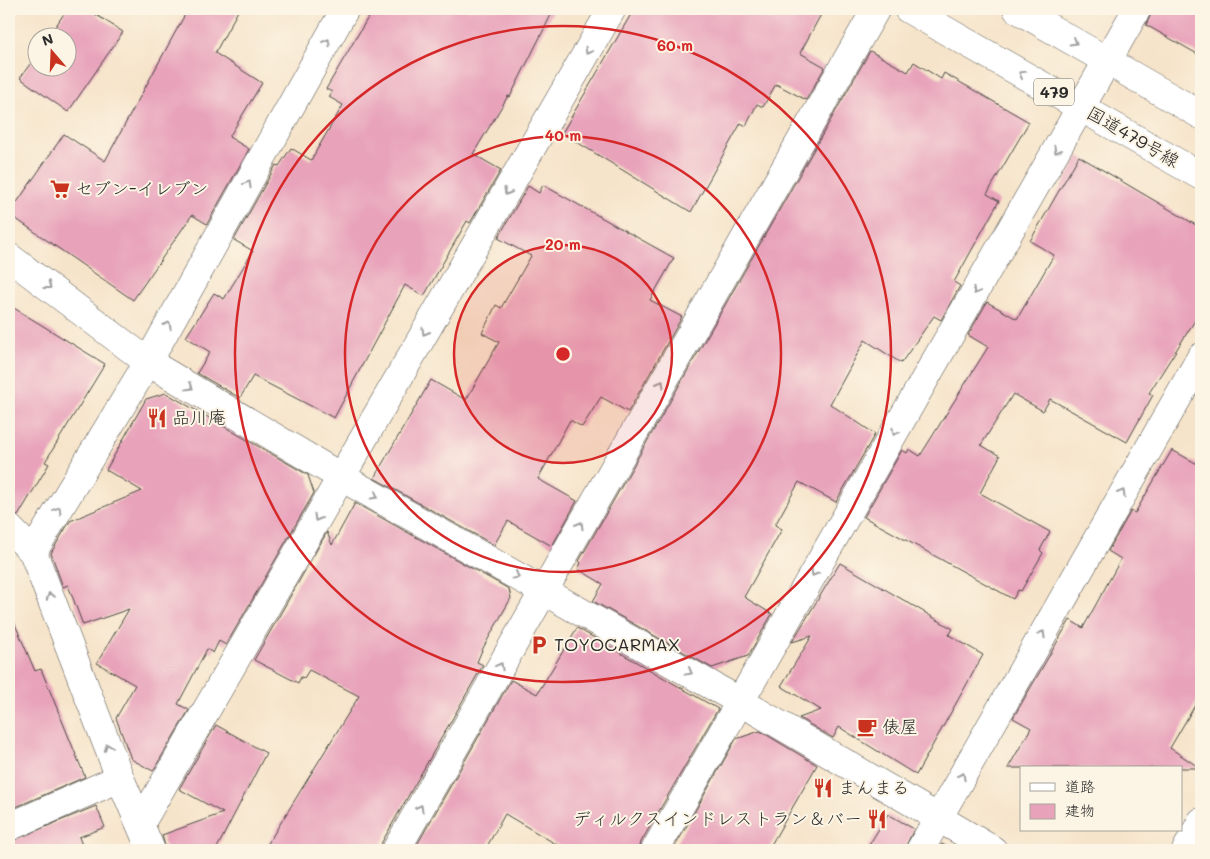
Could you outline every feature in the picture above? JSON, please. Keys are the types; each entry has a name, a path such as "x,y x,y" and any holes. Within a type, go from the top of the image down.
{"main road":[{"path":"33,552 148,362 346,9"},
{"path":"141,823 612,9"},
{"path":"396,850 876,9"},
{"name":"国道479号線","path":"908,9 1201,176"},
{"path":"1017,9 1201,115"},
{"path":"655,850 1137,9"},
{"path":"9,257 148,362 341,477 740,702 993,850"},
{"path":"920,850 1201,357"},
{"path":"9,528 33,552 123,785 151,850"},
{"path":"9,828 123,785"},
{"path":"1186,850 1201,822"}],"building":[{"path":"67,9 87,9 123,32 68,112 20,78 28,67 28,78 78,78 78,28 55,28"},
{"path":"188,9 239,9 215,53 262,83 229,137 249,149 207,224 192,215 133,300 9,214 64,134 105,161"},
{"path":"373,9 554,9 510,97 508,96 473,154 501,170 470,223 467,221 424,296 405,285 334,418 253,376 240,398 197,373 210,352 186,337 214,293 224,299 253,251 234,240 276,165 279,166 291,148 311,160 343,105 329,97 332,92 326,89"},
{"path":"634,9 824,9 800,53 825,67 806,100 776,84 763,107 757,104 746,126 741,123 691,212 562,133"},
{"path":"1153,9 1201,9 1201,56 1146,25"},
{"path":"870,51 908,72 914,62 941,79 944,73 1029,122 987,194 999,201 954,282 960,286 941,320 934,316 901,363 865,340 830,404 875,434 836,502 799,482 775,525 782,529 744,597 772,614 748,656 712,668 593,601 603,584 578,569 581,563 579,561"},
{"path":"1079,156 1201,228 1201,311 1149,393 1153,395 1127,442 1050,399 1043,411 1013,394 981,445 1000,456 980,493 1050,532 1040,550 1043,553 1021,591 1018,590 1013,599 864,517 902,450 907,453 909,449 920,456 988,347 968,335 987,302 1017,319 1054,255 1030,241"},
{"path":"543,185 674,258 650,300 682,317 628,412 601,397 582,427 570,420 538,479 577,501 552,546 508,521 494,545 374,478 431,380 466,400 499,342 482,333 496,305 501,308 531,256 498,238 528,186 539,193"},
{"path":"9,305 105,364 45,462 49,464 18,516 9,513"},
{"path":"166,393 308,475 314,493 226,645 219,641 213,653 207,649 178,704 189,710 153,771 131,759 116,718 135,685 97,663 129,609 83,625 68,585 63,587 51,553 70,521 142,491 106,470 146,399"},
{"path":"1172,450 1201,466 1201,695 1170,748 1200,768 1182,768 1182,766 1020,766 1020,768 1008,768 1031,728 1013,718 1070,620 1083,628 1121,559 1108,551 1131,511 1135,513"},
{"path":"355,503 509,589 511,598 482,650 477,662 483,665 382,842 380,850 264,850 359,696 309,670 304,678 301,677 298,683 254,660 327,532 332,545"},
{"path":"840,563 953,629 949,635 983,655 916,775 839,727 833,738 799,718 821,710 781,686 812,636 792,642"},
{"path":"9,610 35,671 41,669 85,777 9,810"},
{"path":"577,628 718,709 641,842 639,850 566,850 505,814 485,850 414,850 511,680 537,694"},
{"path":"216,725 266,753 216,850 166,850 162,835 223,813 179,789"},
{"path":"760,731 817,765 768,850 673,850 736,739"},
{"path":"96,806 105,827 79,837 84,850 9,850 9,842"},
{"path":"888,814 914,829 904,850 866,850"},
{"path":"942,844 953,850 938,850"}],"place":[{"name":"セブン-イレブン","path":"60,189"},
{"name":"品川庵","path":"157,418"},
{"name":"TOYOCARMAX","path":"539,645"},
{"name":"俵屋","path":"867,727"},
{"name":"まんまる","path":"823,788"},
{"name":"ディルクスインドレストラン＆バー","path":"877,819"}]}
